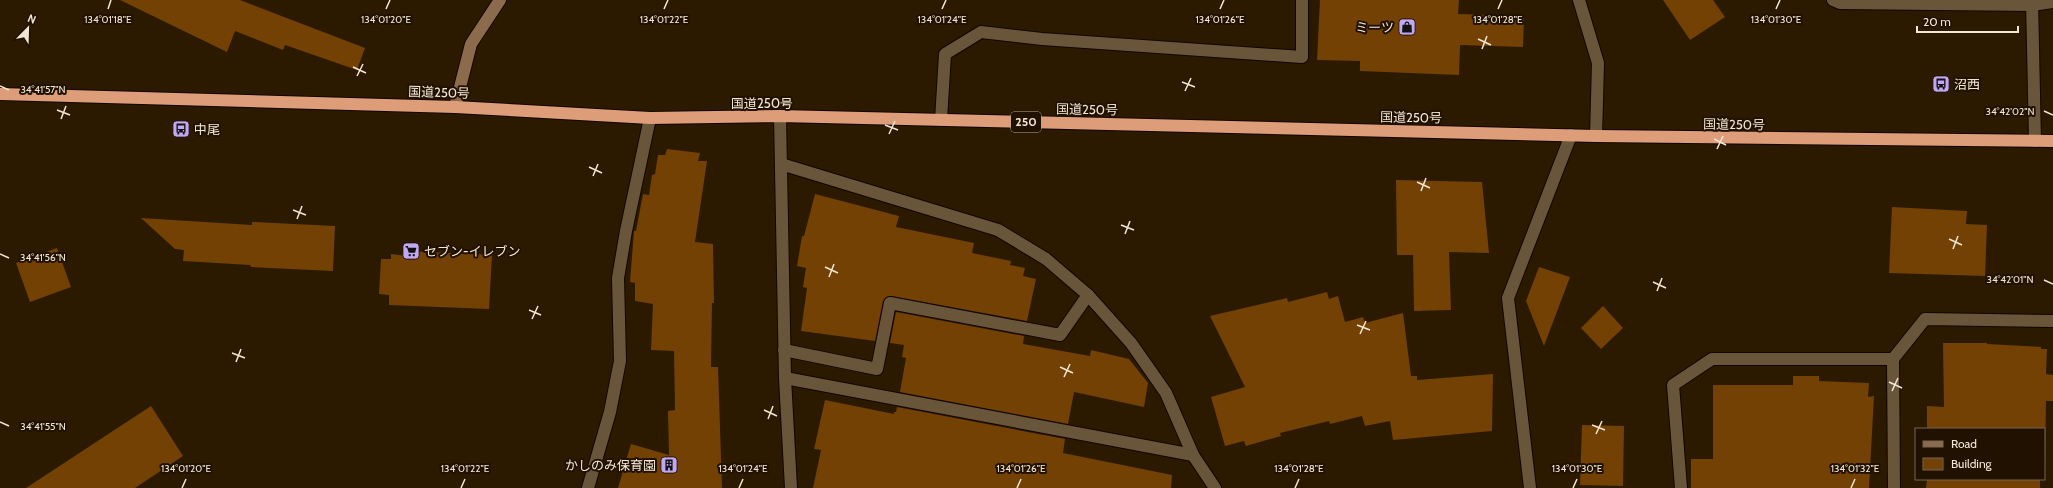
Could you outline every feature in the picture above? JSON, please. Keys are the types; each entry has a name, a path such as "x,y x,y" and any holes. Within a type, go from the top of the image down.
{"highway":[{"name":"国道250号","path":"0,94 455,107 650,118 780,116 1596,136 2053,141"}],"street":[{"path":"455,107 471,44 500,0"},
{"path":"941,120 945,54 981,32 1042,39 1302,57 1302,0"},
{"path":"1579,0 1598,63 1596,136"},
{"path":"1833,0 1840,3 2053,2"},
{"path":"2032,2 2035,141"},
{"path":"780,116 784,350 791,488"},
{"path":"588,488 610,412 620,361 618,278 626,231 650,118"},
{"path":"1530,488 1508,298 1571,135"},
{"path":"780,164 998,230 1046,259 1088,295 1131,343 1166,393 1193,455 1215,488"},
{"path":"784,350 877,369 890,303 1060,334 1088,295"},
{"path":"1894,488 1893,358 1924,319 2053,321"},
{"path":"1681,488 1673,385 1712,360 1893,358"},
{"path":"785,378 1193,455"}],"building":[{"path":"120,0 240,0 365,48 357,70 285,45 283,50 235,31 227,52"},
{"path":"1320,0 1459,0 1458,14 1524,16 1523,47 1460,45 1459,75 1360,71 1360,61 1317,60"},
{"path":"1663,0 1713,0 1725,17 1690,40"},
{"path":"667,149 700,153 698,161 707,161 695,242 713,244 714,303 712,303 711,367 718,367 722,488 618,488 631,444 669,455 668,411 675,410 674,351 651,350 653,304 635,301 635,283 630,282 634,231 636,231 643,194 649,195 652,175 655,174 658,155 665,155"},
{"path":"1396,180 1482,182 1489,253 1449,252 1451,310 1414,311 1413,255 1397,255"},
{"path":"815,194 899,216 896,227 974,243 972,253 1011,261 1010,265 1025,268 1023,276 1036,279 1027,321 891,296 885,298 883,301 875,341 801,331 807,288 803,287 806,268 797,266 802,236 804,236"},
{"path":"1892,207 1967,211 1966,224 1987,225 1985,276 1889,273"},
{"path":"141,218 252,225 252,222 335,226 333,271 251,267 250,265 183,261 184,250 175,249"},
{"path":"57,248 71,287 30,302 16,263"},
{"path":"406,251 492,255 489,309 389,305 389,295 379,294 381,259 391,259 391,254 406,256"},
{"path":"1539,267 1570,277 1544,346 1526,301"},
{"path":"1327,292 1329,299 1338,296 1345,322 1363,317 1365,323 1403,313 1411,376 1417,376 1417,380 1493,374 1492,431 1393,440 1390,421 1365,426 1362,416 1330,424 1329,421 1280,433 1281,436 1246,446 1244,441 1225,446 1211,397 1245,387 1210,316 1287,298 1288,302"},
{"path":"1603,306 1623,328 1601,349 1581,328"},
{"path":"896,312 1024,336 1023,344 1090,356 1091,350 1129,359 1148,383 1144,407 1074,392 1068,424 900,392 906,358 902,357 904,345 890,343"},
{"path":"1943,343 1987,343 2041,347 2041,349 2047,349 2046,374 2053,375 2053,401 2046,401 2045,466 2045,428 1927,428 1927,406 1944,407"},
{"path":"1793,376 1819,376 1819,381 1869,383 1868,397 1874,396 1869,488 1691,488 1691,459 1713,459 1713,385 1793,385"},
{"path":"825,400 894,414 897,407 1065,439 1063,453 1172,475 1171,488 813,488 821,450 814,449"},
{"path":"151,406 183,456 135,488 26,488"},
{"path":"1582,425 1624,426 1623,486 1580,485"},
{"path":"1927,480 2040,480 2040,488 1926,488"}],"place":[{"name":"ミーツ","path":"1407,27"},
{"name":"沼西","path":"1941,84"},
{"name":"中尾","path":"181,129"},
{"name":"セブン-イレブン","path":"411,251"},
{"name":"かしのみ保育園","path":"669,465"}]}
